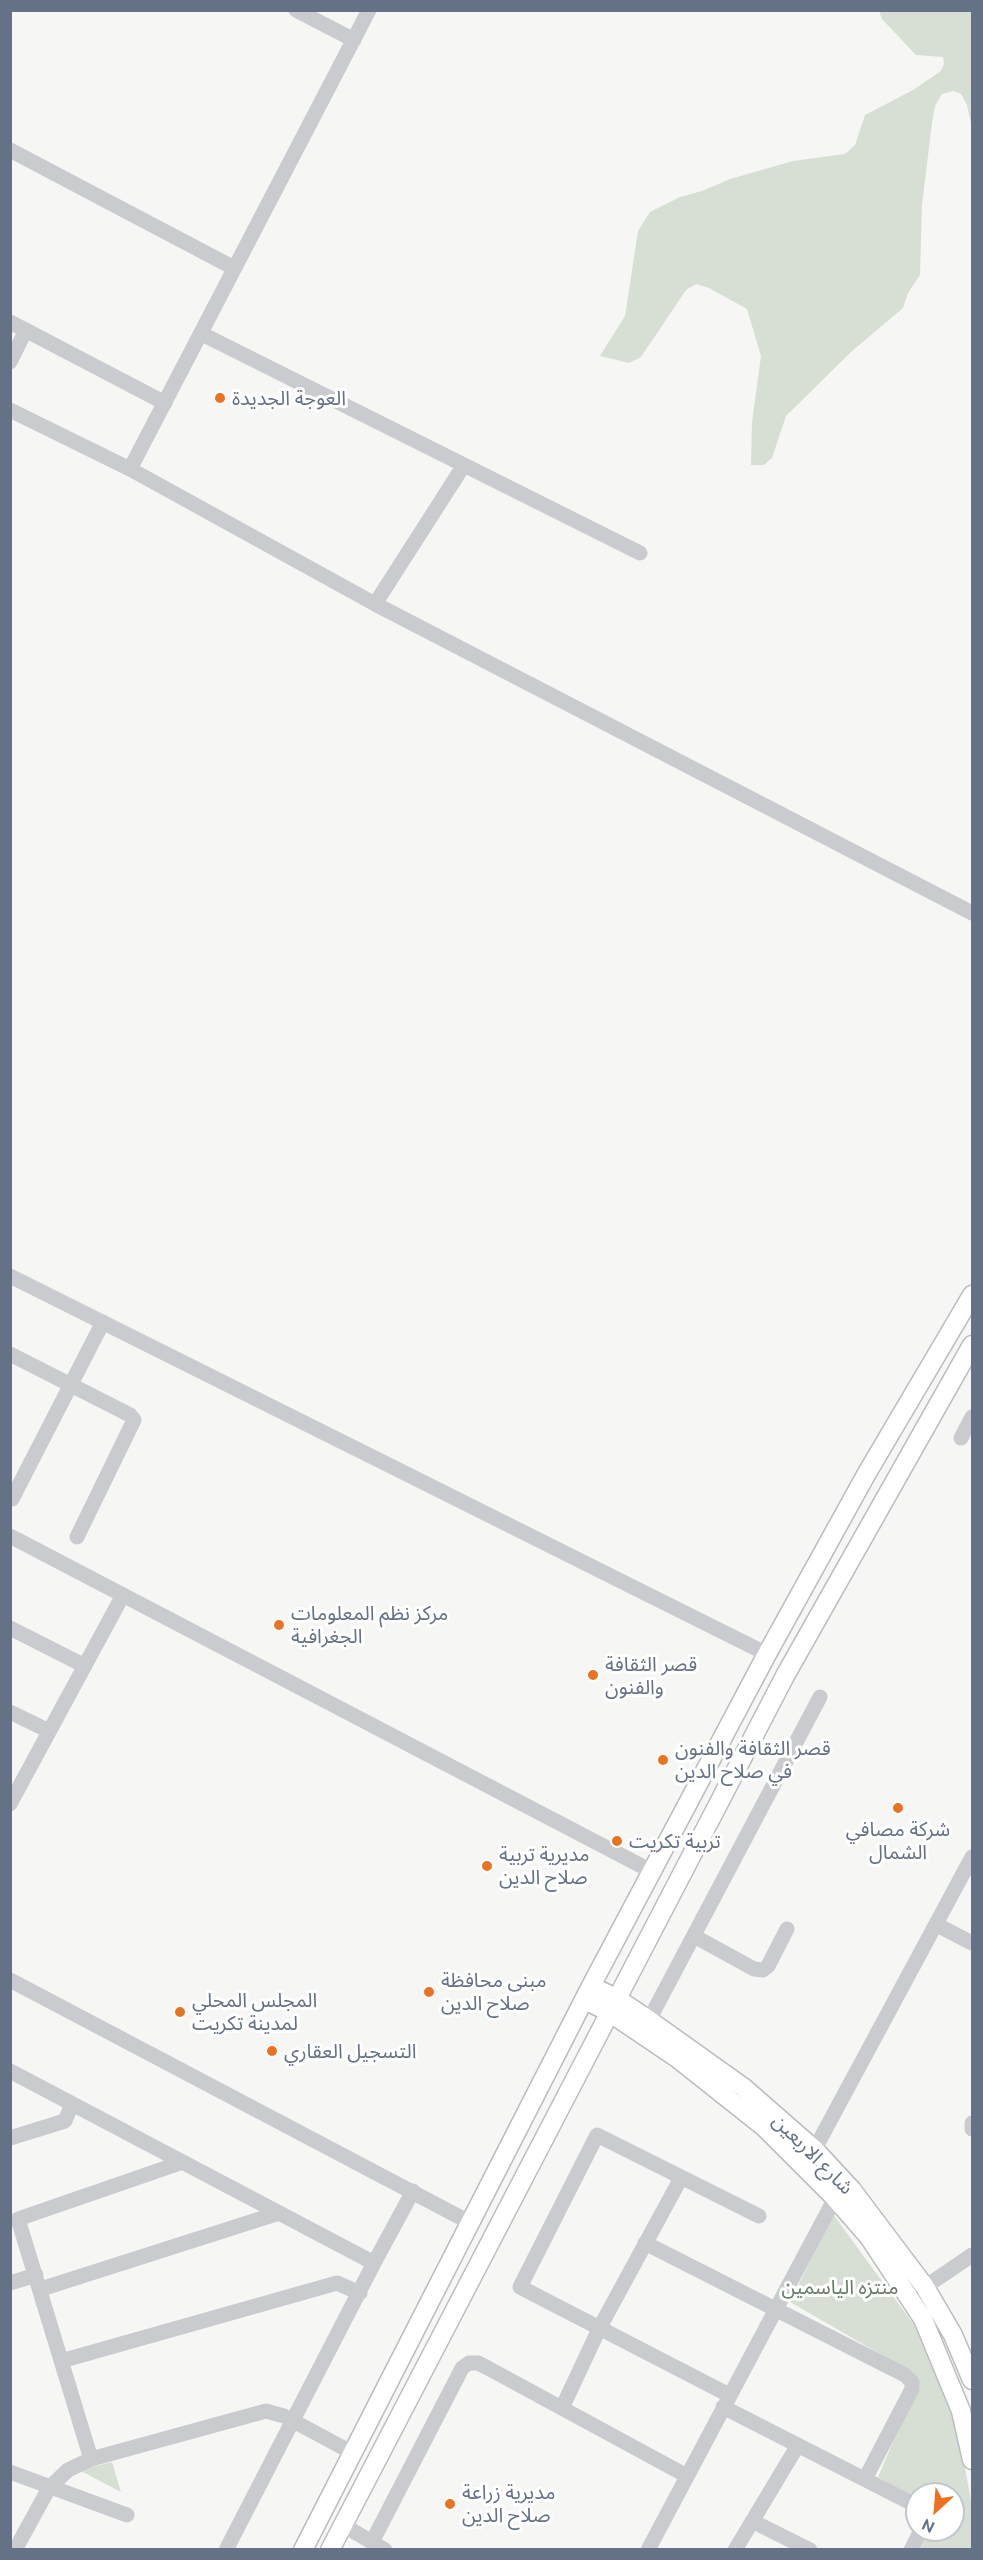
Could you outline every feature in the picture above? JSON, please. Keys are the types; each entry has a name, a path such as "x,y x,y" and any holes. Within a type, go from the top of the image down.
{"main road":[{"path":"303,2550 351,2452 588,1993 767,1654 867,1473 972,1295"},
{"path":"330,2550 786,1674 972,1345"},
{"name":"شارع الاربعين","path":"588,1993 649,2020 743,2087 815,2150 852,2190 926,2287 953,2335 972,2380"},
{"path":"613,2005 764,2127 835,2198 869,2237 923,2319 961,2411 972,2460"}],"street":[{"path":"296,10 354,40"},
{"path":"130,469 369,10"},
{"path":"10,150 234,268"},
{"path":"10,322 165,403"},
{"path":"10,362 26,330"},
{"path":"202,334 640,553"},
{"path":"10,410 130,469 375,604 972,913"},
{"path":"375,604 464,465"},
{"path":"10,1276 767,1654"},
{"path":"12,1498 103,1322"},
{"path":"10,1354 130,1415 134,1420 77,1537"},
{"path":"961,1438 972,1417"},
{"path":"10,1536 653,1872"},
{"path":"10,1804 123,1595"},
{"path":"10,1628 85,1666"},
{"path":"649,2020 820,1697"},
{"path":"10,1712 50,1731"},
{"path":"804,2168 972,1857"},
{"path":"936,1925 972,1943"},
{"path":"694,1936 754,1969 763,1970 768,1966 787,1929"},
{"path":"10,1980 471,2223"},
{"path":"10,2071 374,2263"},
{"path":"10,2138 64,2121 72,2104"},
{"path":"972,2123 972,2129"},
{"path":"759,2216 597,2135 520,2287 600,2327 798,2445 905,2500"},
{"path":"91,2459 18,2219 183,2162"},
{"path":"562,2408 600,2327 681,2178"},
{"path":"226,2550 413,2191"},
{"path":"648,2550 835,2198"},
{"path":"12,2278 38,2282 279,2212"},
{"path":"645,2243 905,2375 912,2382 912,2389 865,2479"},
{"path":"926,2287 972,2255"},
{"path":"61,2361 337,2283 360,2293"},
{"path":"343,2525 381,2548 462,2368 469,2363 478,2363 687,2476"},
{"path":"15,2550 37,2505 49,2488 68,2470 91,2459 256,2412 275,2412 351,2452"},
{"path":"735,2550 798,2445"},
{"path":"10,2472 127,2515"},
{"path":"752,2522 810,2550"}],"green space":[{"path":"879,11 972,11 972,128 967,105 961,94 953,91 942,94 935,106 922,205 920,275 908,293 903,308 851,352 786,416 772,458 764,465 751,465 752,422 761,356 747,309 709,288 696,284 686,290 641,357 629,363 600,356 625,316 638,231 650,212 680,197 702,191 730,179 793,161 845,154 855,145 865,115 913,90 941,71 944,64 943,57 916,55 882,19"},
{"name":"منتزه الياسمين","path":"833,2214 914,2325 957,2425 972,2506 972,2549 920,2549 924,2542 965,2542 965,2482 905,2482 905,2494 878,2477 919,2381 887,2358 790,2302"},
{"path":"112,2462 121,2492 79,2470"}],"place":[{"name":"العوجة الجديدة","path":"220,398"},
{"name":"مركز نظم المعلومات الجغرافية","path":"279,1625"},
{"name":"قصر الثقافة والفنون","path":"593,1675"},
{"name":"قصر الثقافة والفنون في صلاح الدين","path":"663,1760"},
{"name":"شركة مصافي الشمال","path":"898,1808"},
{"name":"تربية تكريت","path":"617,1841"},
{"name":"مديرية تربية صلاح الدين","path":"487,1866"},
{"name":"مبنى محافظة صلاح الدين","path":"429,1992"},
{"name":"المجلس المحلي لمدينة تكريت","path":"180,2012"},
{"name":"التسجيل العقاري","path":"272,2051"},
{"name":"مديرية زراعة صلاح الدين","path":"450,2504"}]}
